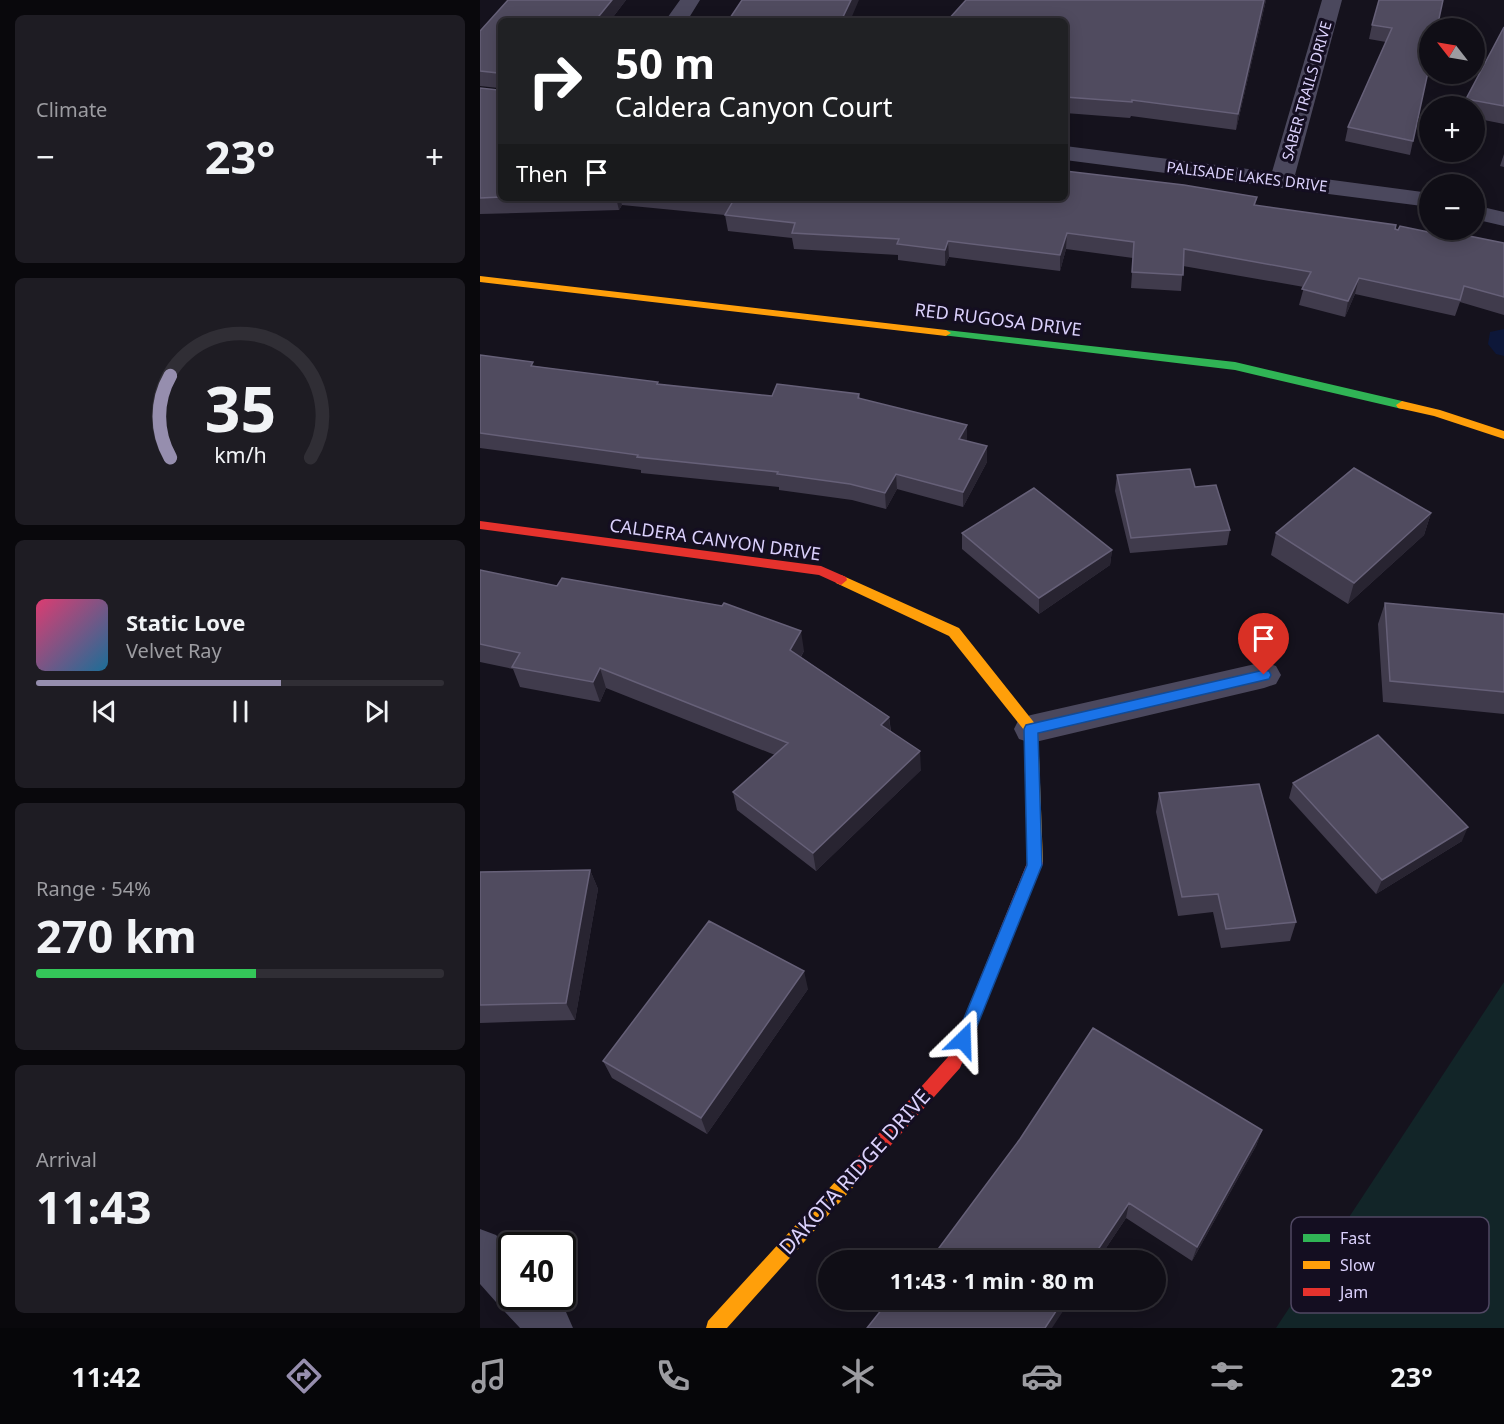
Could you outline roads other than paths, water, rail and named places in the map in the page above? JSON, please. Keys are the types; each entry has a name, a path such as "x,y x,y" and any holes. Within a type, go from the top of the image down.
{"street":[{"path":"678,18 690,0"},
{"name":"SABER TRAILS DRIVE","path":"1281,181 1332,0"},
{"name":"PALISADE LAKES DRIVE","path":"1068,153 1419,199"},
{"path":"1485,215 1504,219"},
{"name":"RED RUGOSA DRIVE","path":"480,279 1235,366 1436,413 1504,435"},
{"name":"CALDERA CANYON DRIVE","path":"480,525 821,571 954,632 1031,729"},
{"path":"1031,729 1264,675"},
{"name":"DAKOTA RIDGE DRIVE","path":"715,1328 954,1062 1035,865 1031,729"},
{"path":"480,1251 498,1271"},
{"path":"534,1310 550,1328"}],"water":[{"path":"1504,329 1504,356 1496,354 1488,344 1490,332"}]}
